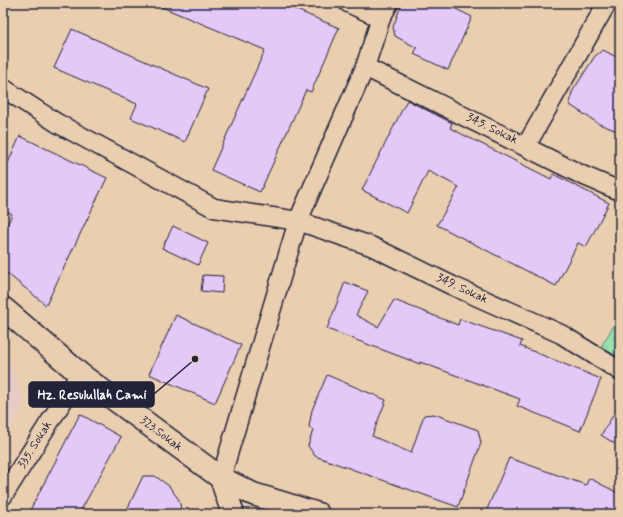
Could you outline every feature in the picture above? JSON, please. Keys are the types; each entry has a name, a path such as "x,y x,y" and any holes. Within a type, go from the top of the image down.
{"street":[{"path":"233,514 221,478 298,221 365,67 385,11 348,3"},
{"path":"526,146 608,3"},
{"name":"345. Sokak","path":"365,67 582,175 620,191"},
{"name":"349. Sokak","path":"3,88 57,122 214,208 298,221 371,246 453,286 561,334 620,371"},
{"name":"323.Sokak","path":"3,308 80,374 221,478 253,494 318,514"},
{"name":"335. Sokak","path":"3,496 80,374"}],"shaded area":[{"path":"3,361 11,367 25,402 3,440"}],"green space":[{"path":"620,315 620,358 601,347"}],"building":[{"path":"152,3 280,3 339,28 311,92 306,90 260,192 211,170 265,50"},
{"path":"402,3 444,3 472,17 448,70 414,54 417,48 395,36 393,27"},
{"path":"72,29 208,89 185,142 131,118 137,104 54,68"},
{"path":"603,50 620,59 620,132 599,124 570,105 572,92 595,56"},
{"path":"407,100 452,123 450,128 551,179 553,174 609,203 586,247 578,243 556,286 437,225 459,187 428,171 407,213 362,190"},
{"path":"20,136 107,178 46,305 3,270 3,234 12,214 3,210 3,174"},
{"path":"173,226 208,243 198,265 162,248"},
{"path":"203,275 223,276 222,293 201,291"},
{"path":"345,282 368,291 356,315 378,327 394,300 458,325 460,319 522,341 520,346 601,379 580,431 517,406 520,399 327,329"},
{"path":"176,315 241,345 215,403 149,374"},
{"path":"327,375 386,400 372,436 411,453 424,415 434,414 478,430 481,443 458,507 315,456 308,446 313,430 309,427 312,410"},
{"path":"620,404 620,447 601,435"},
{"path":"80,414 121,437 79,514 28,514"},
{"path":"509,458 586,485 589,478 620,494 620,501 614,514 485,514"},
{"path":"143,476 155,476 169,486 179,500 182,514 125,514"}],"place":[{"name":"Hz. Resulullah Cami","path":"195,359"}]}
